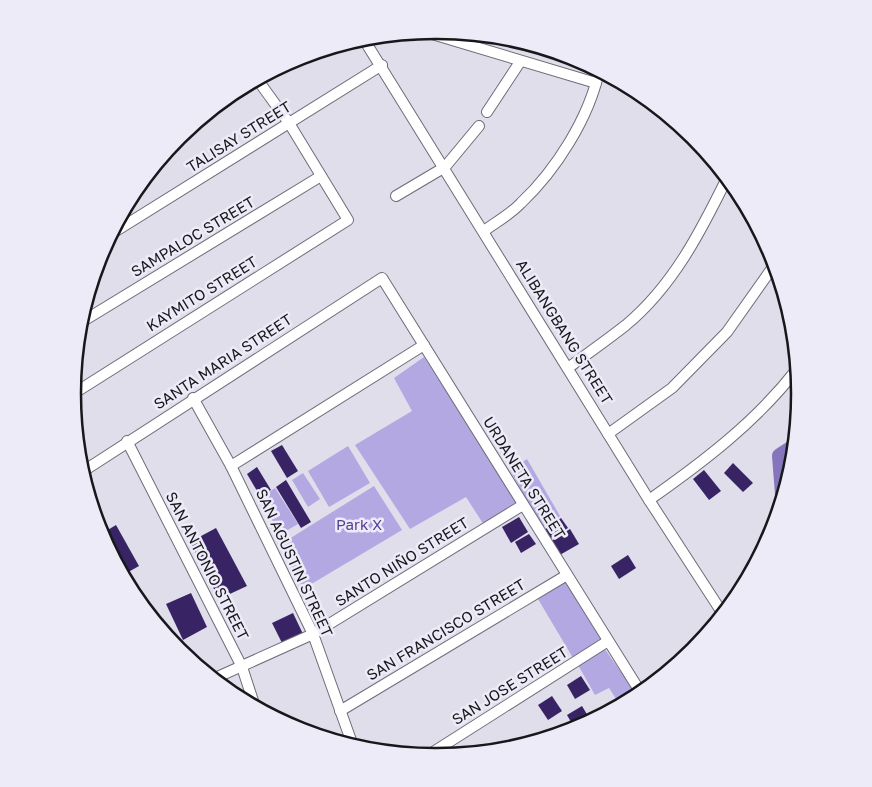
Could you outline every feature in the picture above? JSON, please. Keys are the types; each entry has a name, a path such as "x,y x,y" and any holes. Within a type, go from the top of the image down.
{"street":[{"path":"449,40 596,83"},
{"name":"ALIBANGBANG STREET","path":"368,46 649,500 719,607"},
{"path":"487,112 520,62"},
{"name":"TALISAY STREET","path":"124,226 382,65"},
{"path":"484,231 521,203 554,163 581,123 597,77"},
{"path":"261,85 289,123 321,176"},
{"path":"396,196 445,167 479,126"},
{"name":"KAYMITO STREET","path":"81,389 348,220 321,176"},
{"name":"SAMPALOC STREET","path":"90,316 321,176"},
{"path":"568,368 627,324 661,289 690,250 723,186"},
{"path":"608,434 672,388 728,332 769,272"},
{"name":"URDANETA STREET","path":"382,278 636,686"},
{"name":"SANTA MARIA STREET","path":"89,467 193,398 382,278"},
{"path":"231,466 424,345"},
{"path":"649,500 699,465 746,425 790,376"},
{"name":"SAN AGUSTIN STREET","path":"193,398 231,466 313,634 350,737"},
{"name":"SAN ANTONIO STREET","path":"127,441 242,667 251,696"},
{"name":"SANTO NIÑO STREET","path":"221,676 313,634 523,504"},
{"name":"SAN FRANCISCO STREET","path":"340,711 567,575"},
{"name":"SAN JOSE STREET","path":"440,748 608,641"}],"green space":[{"path":"424,357 519,504 484,525 466,497 410,529 355,445 412,411 394,378"},
{"path":"348,446 370,483 329,507 308,471"},
{"path":"527,459 560,516 542,527 510,470"},
{"path":"303,473 320,499 308,507 292,480"},
{"name":"Park X","path":"374,486 402,530 303,589 281,544"},
{"path":"275,488 298,524 281,534 259,499"},
{"path":"566,580 602,639 573,658 538,599"},
{"path":"604,648 633,688 616,699 609,688 595,695 578,665"}],"building":[{"path":"282,445 298,471 287,478 271,451"},
{"path":"733,463 753,483 743,492 724,473"},
{"path":"257,467 271,490 260,496 247,474"},
{"path":"704,470 721,491 709,500 693,479"},
{"path":"286,480 311,522 301,528 276,487"},
{"path":"519,517 528,532 511,543 502,527"},
{"path":"561,518 568,528 549,539 544,530"},
{"path":"116,525 139,566 129,571 108,530"},
{"path":"216,528 247,586 219,599 190,542"},
{"path":"570,529 579,544 558,556 550,542"},
{"path":"529,534 536,544 521,553 515,542"},
{"path":"628,555 636,568 619,579 611,566"},
{"path":"191,593 207,627 183,640 166,604"},
{"path":"293,613 303,634 283,645 272,623"},
{"path":"581,676 590,690 575,699 567,685"},
{"path":"552,696 562,711 548,720 538,705"},
{"path":"582,706 587,715 571,721 567,715"}],"waterway":[{"path":"781,474 780,456 786,452"}]}
